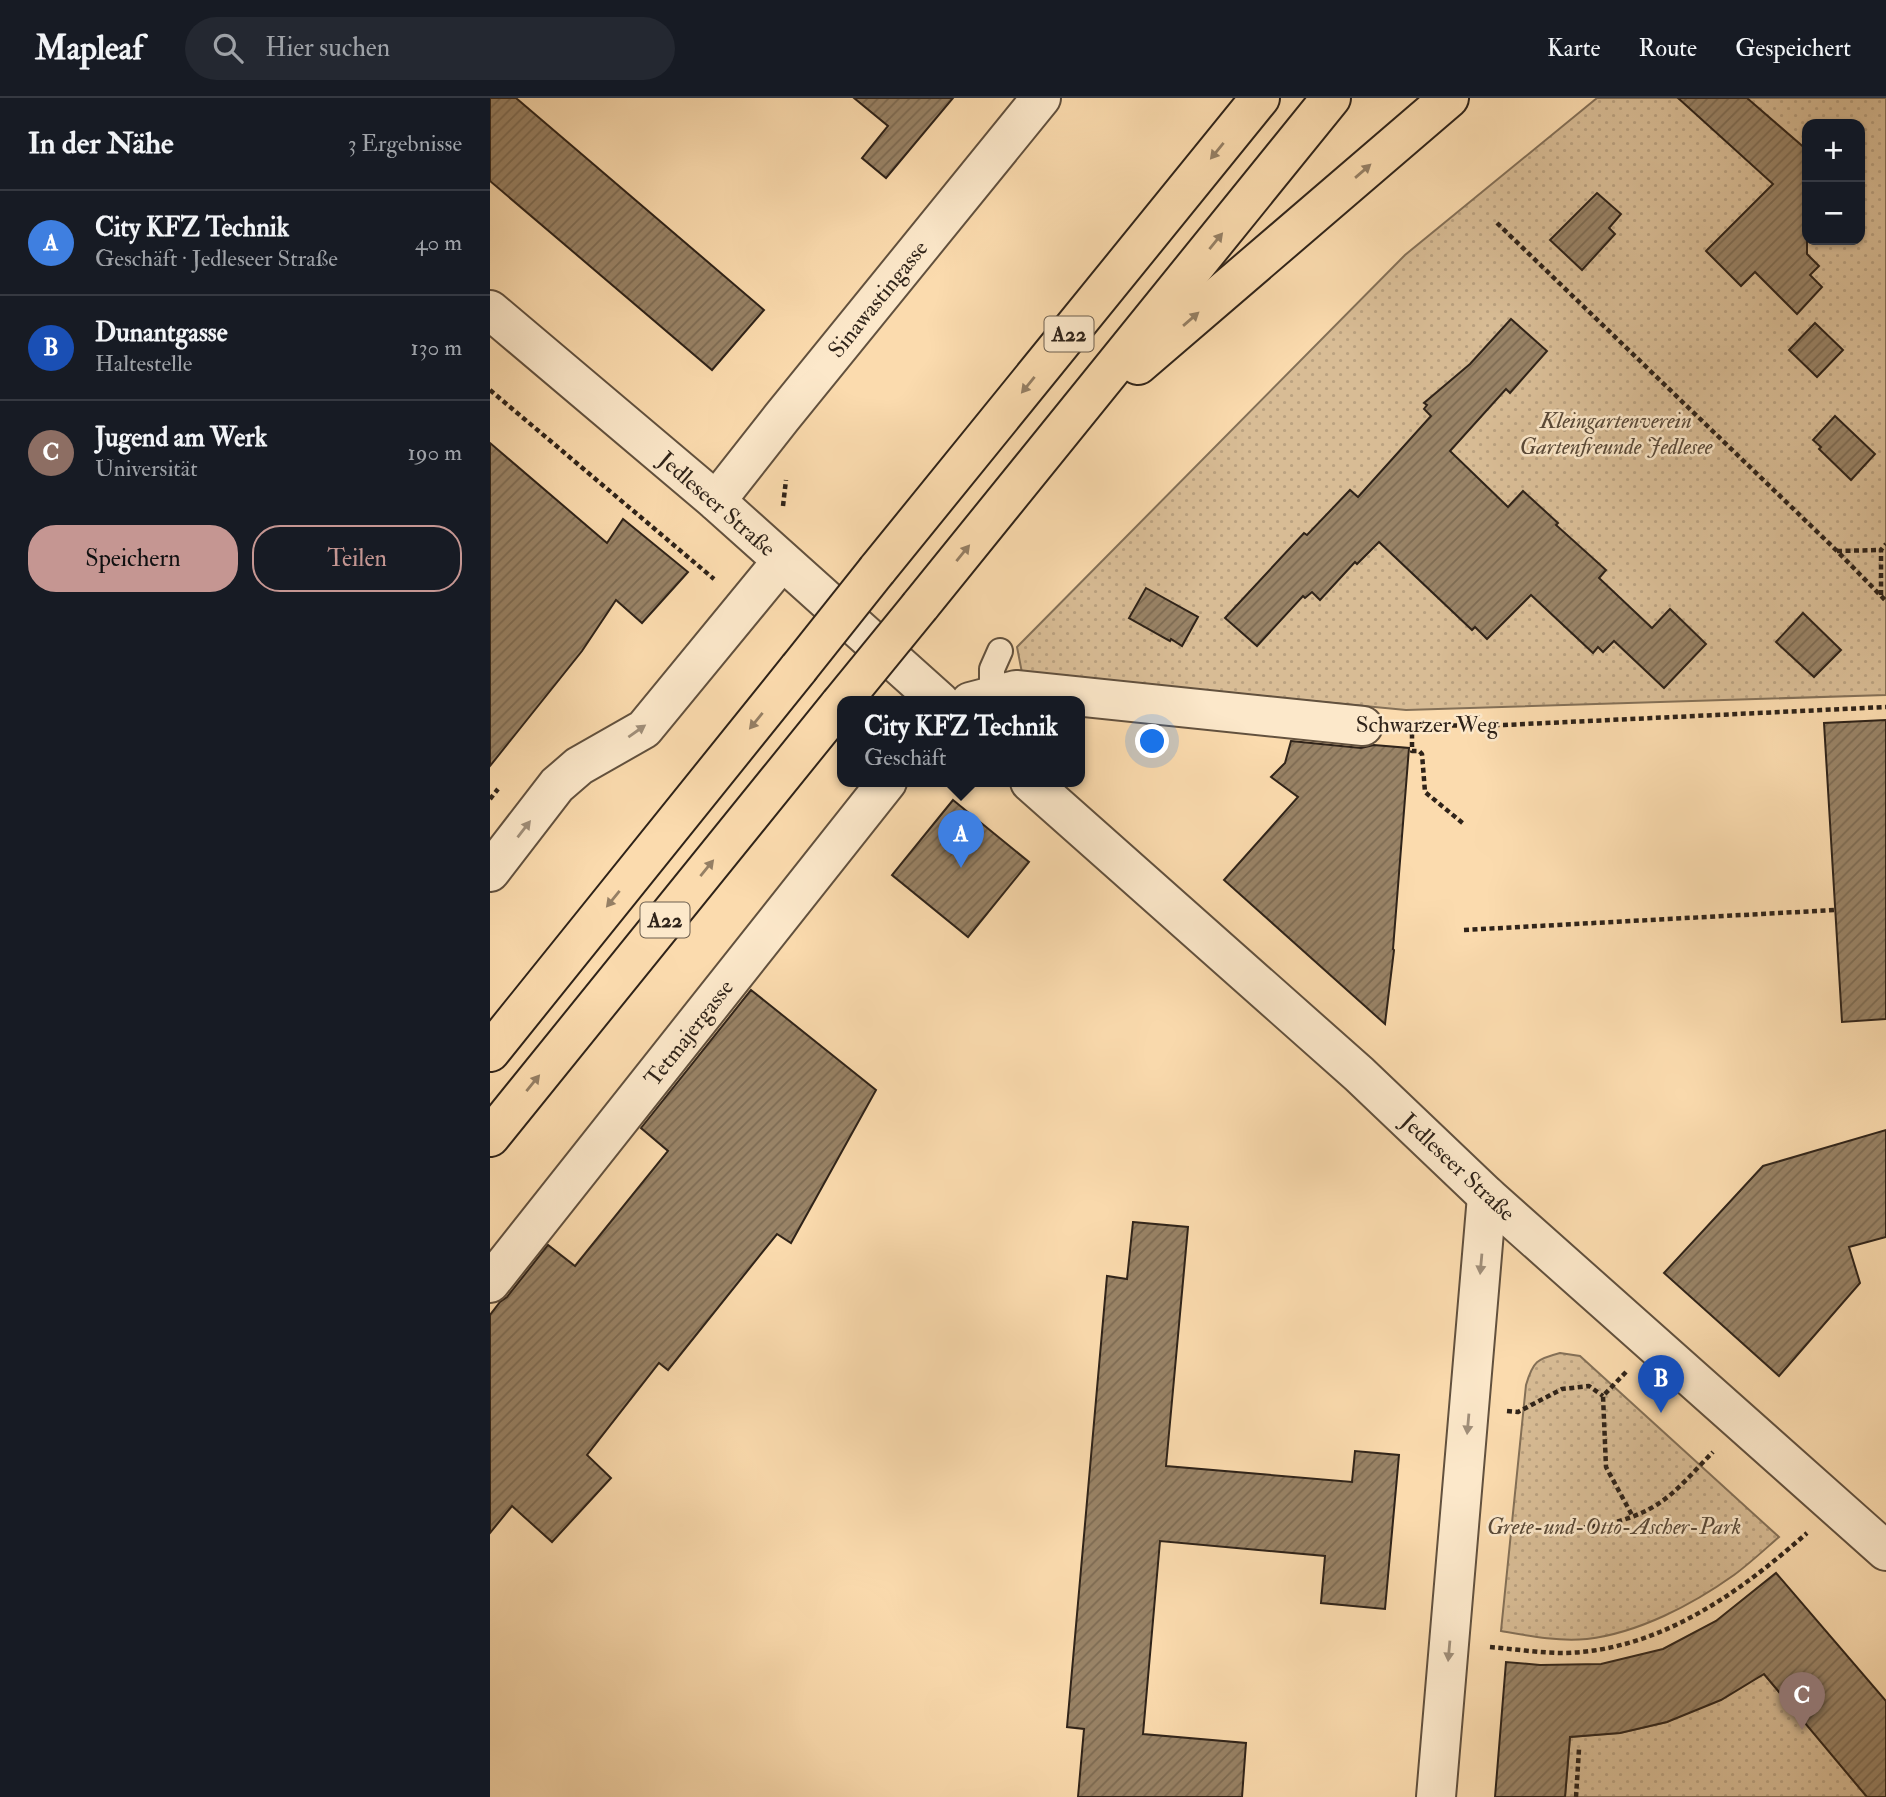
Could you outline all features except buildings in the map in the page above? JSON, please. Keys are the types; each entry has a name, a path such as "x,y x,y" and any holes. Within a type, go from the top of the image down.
{"highway":[{"name":"A22","path":"490,1052 1260,98"},
{"name":"A22","path":"847,696 1331,98"},
{"path":"1065,428 1449,98"},
{"name":"A22","path":"490,1136 837,708"}],"street":[{"name":"Sinawastingasse","path":"716,501 1041,98"},
{"name":"Jedleseer Straße","path":"490,310 716,501 933,696"},
{"path":"490,872 557,785 579,766 643,729 782,561"},
{"name":"Schwarzer Weg","path":"994,696 1016,691 1066,696"},
{"name":"Schwarzer Weg","path":"1085,698 1363,726"},
{"name":"Tetmajergasse","path":"490,1283 883,787"},
{"name":"Jedleseer Straße","path":"1036,787 1359,1074 1487,1196 1886,1551"},
{"path":"1436,1797 1487,1196"}],"lane":[{"path":"982,696 1000,651"}],"path":[{"path":"1497,223 1886,601"},
{"path":"490,390 746,604"},
{"path":"1881,596 1881,550 1886,544"},
{"path":"1837,551 1881,550"},
{"name":"Schwarzer Weg","path":"1363,726 1517,724 1886,707"},
{"path":"1412,725 1412,751 1422,754 1425,792 1465,825"},
{"path":"1464,930 1835,910"},
{"path":"1633,1517 1606,1467 1603,1396 1653,1343"},
{"path":"1469,1409 1518,1412 1562,1390 1589,1386 1603,1396"},
{"path":"1460,1518 1524,1528 1568,1529 1633,1517 1660,1502 1743,1423"},
{"path":"1450,1643 1564,1653 1607,1648 1656,1635 1702,1612 1773,1563 1837,1507"},
{"path":"1576,1797 1579,1749"}],"green space":[{"name":"Kleingartenverein Gartenfreunde Jedlesee","path":"1597,98 1886,98 1886,695 1406,710 1022,673 1017,647 1405,255"},
{"name":"Grete-und-Otto-Ascher-Park","path":"1560,1353 1580,1356 1779,1537 1734,1575 1682,1607 1626,1631 1576,1640 1533,1637 1501,1631 1526,1385 1537,1362"},
{"path":"1764,1674 1867,1797 1565,1797 1570,1737 1620,1733 1667,1722"}],"place":[{"name":"City KFZ Technik","path":"961,868"},
{"name":"Dunantgasse","path":"1661,1413"},
{"name":"Jugend am Werk","path":"1802,1730"}]}
